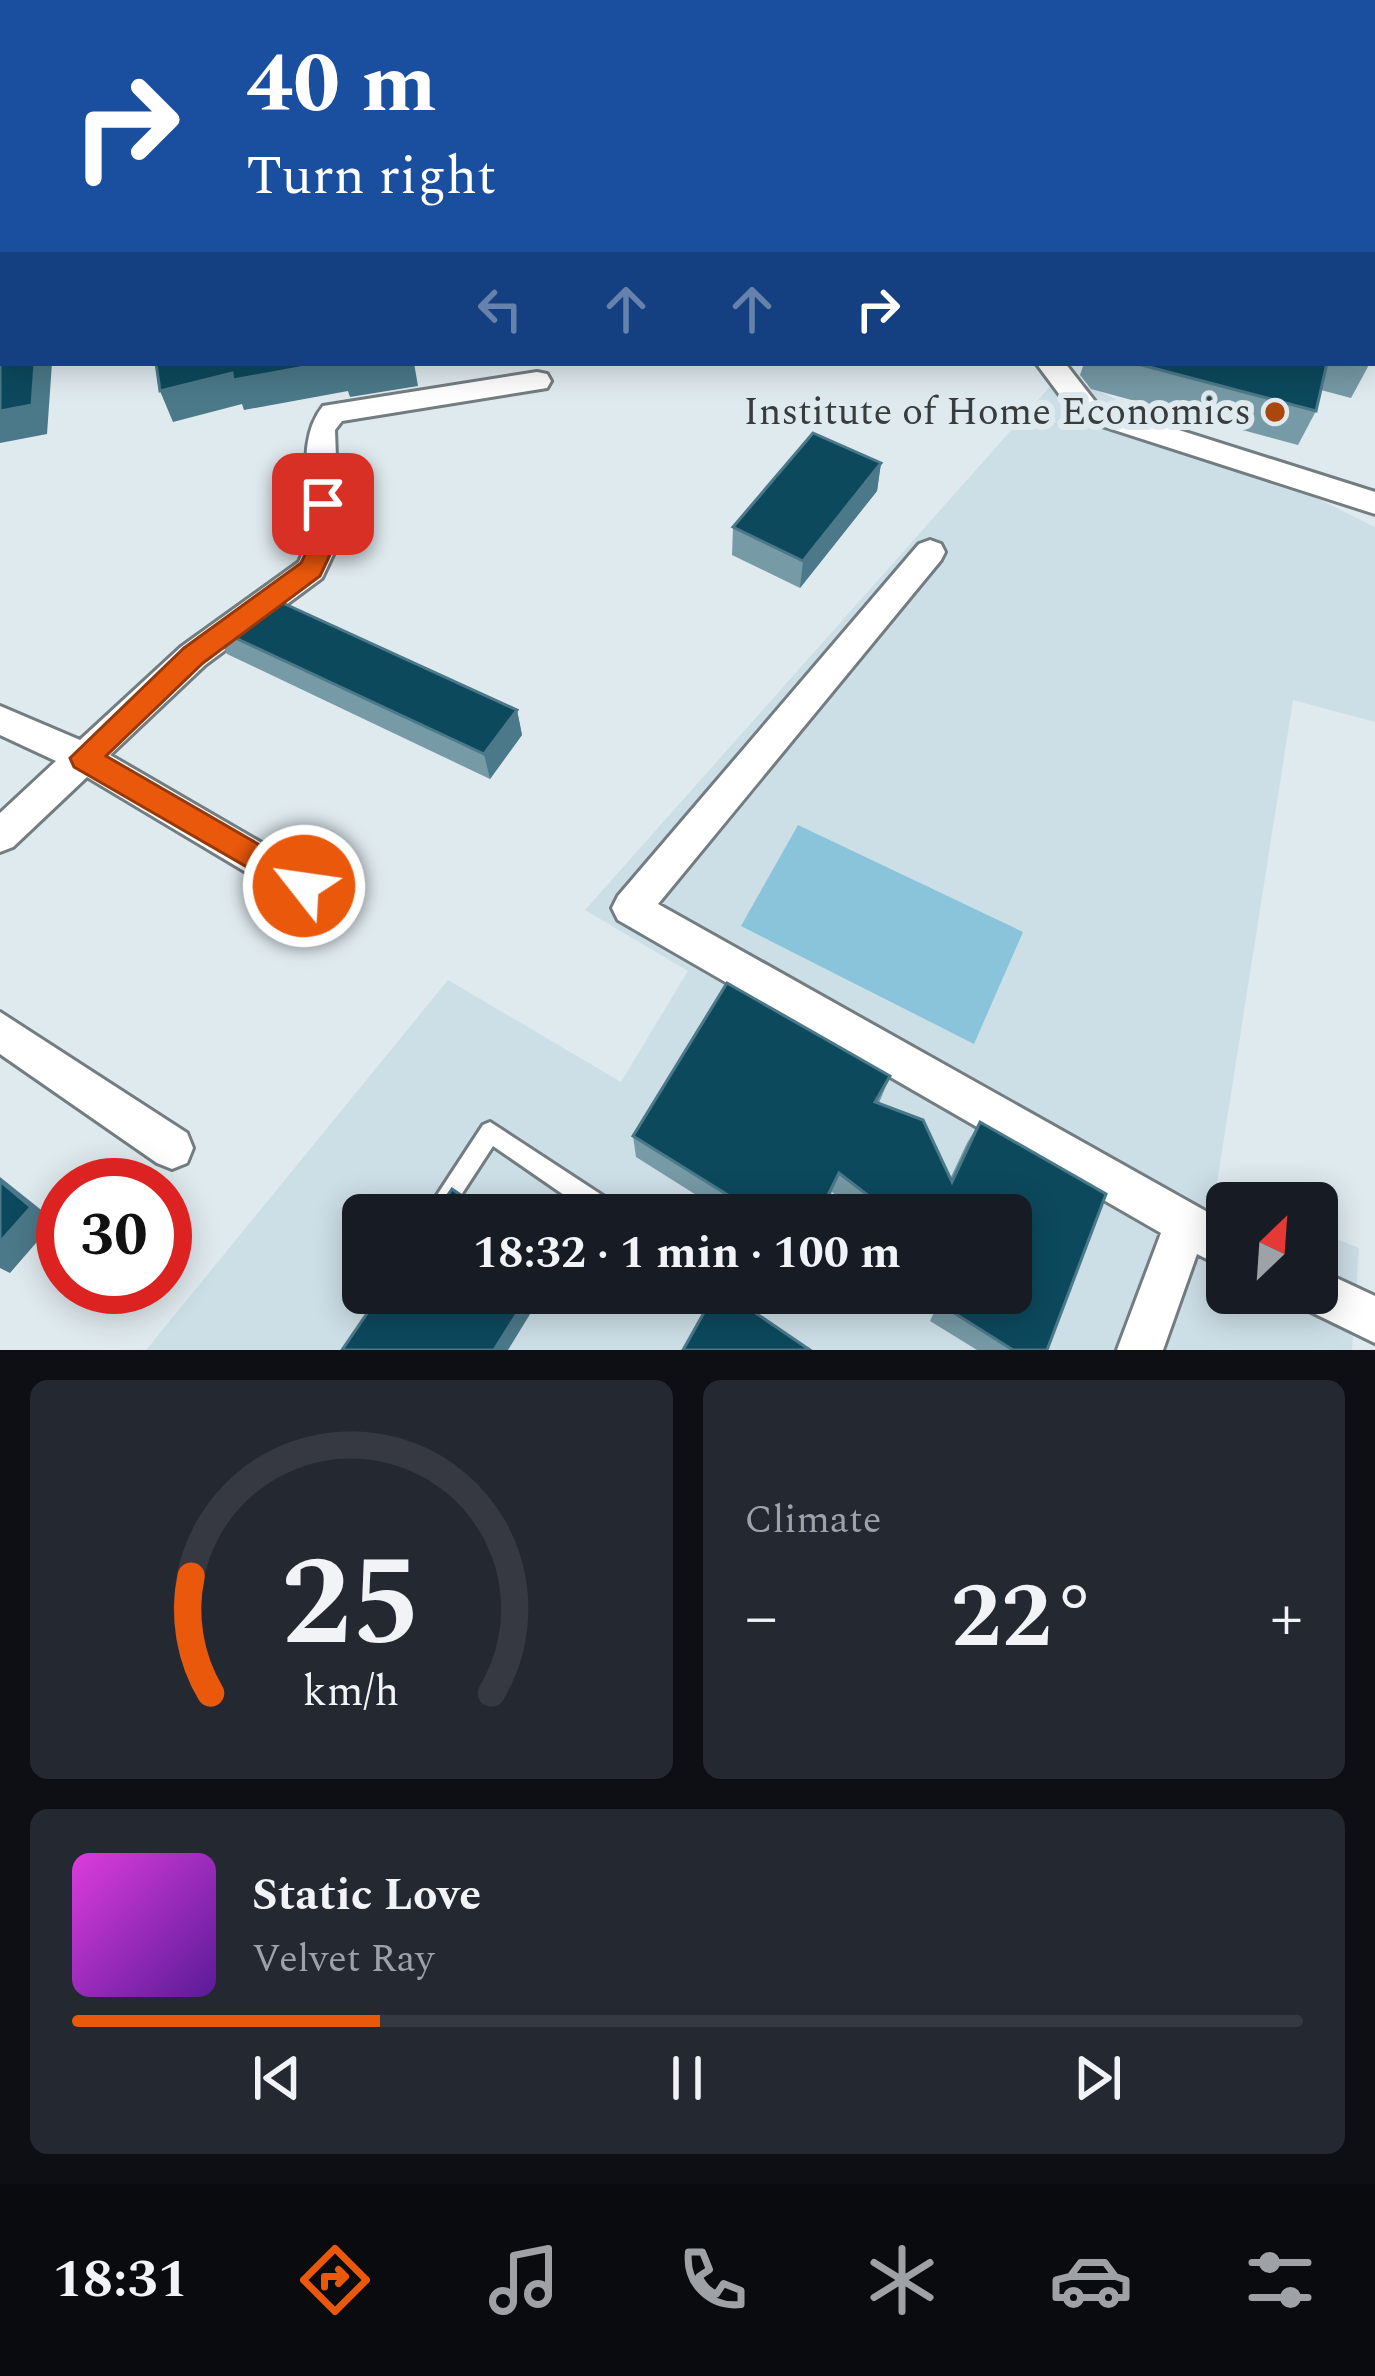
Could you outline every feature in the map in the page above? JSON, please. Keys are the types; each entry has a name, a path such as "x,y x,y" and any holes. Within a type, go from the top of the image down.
{"street":[{"path":"1052,366 1087,411 1375,503"},
{"path":"0,836 194,656 311,569 320,556 321,428 333,412 537,381"},
{"path":"930,552 631,908 1206,1236"},
{"path":"0,721 84,758 304,886"},
{"path":"0,1031 172,1148"},
{"path":"1140,1350 1185,1226"},
{"path":"1338,1302 1375,1320"}],"lane":[{"path":"449,1194 490,1132 581,1194"}],"shaded area":[{"path":"1062,373 1375,527 1375,722 1293,700 1217,1182 1206,1182 1206,1314 1338,1314 1338,1240 1359,1248 1352,1350 146,1350 175,1314 192,1314 192,1294 448,980 621,1082 688,971 585,910"},
{"path":"798,825 1023,932 974,1044 741,926"}],"building":[{"path":"0,366 35,366 32,405 0,411"},
{"path":"156,366 310,366 233,380 232,373 160,391"},
{"path":"1145,366 1326,366 1316,411"},
{"path":"813,433 881,463 803,561 733,527"},
{"path":"261,593 517,710 484,754 214,628"},
{"path":"727,983 890,1076 875,1102 923,1120 952,1182 980,1122 1106,1194 1047,1350 1013,1350 956,1314 1032,1314 1032,1194 866,1194 839,1173 828,1194 726,1194 633,1136"},
{"path":"0,1181 31,1207 0,1242"},
{"path":"367,1314 517,1314 494,1350 342,1350"},
{"path":"703,1314 757,1314 810,1350 683,1350"}],"place":[{"name":"Institute of Home Economics","path":"1275,412"}],"route":[{"path":"304,886 84,758 224,630 311,569 324,542 323,504"}]}
